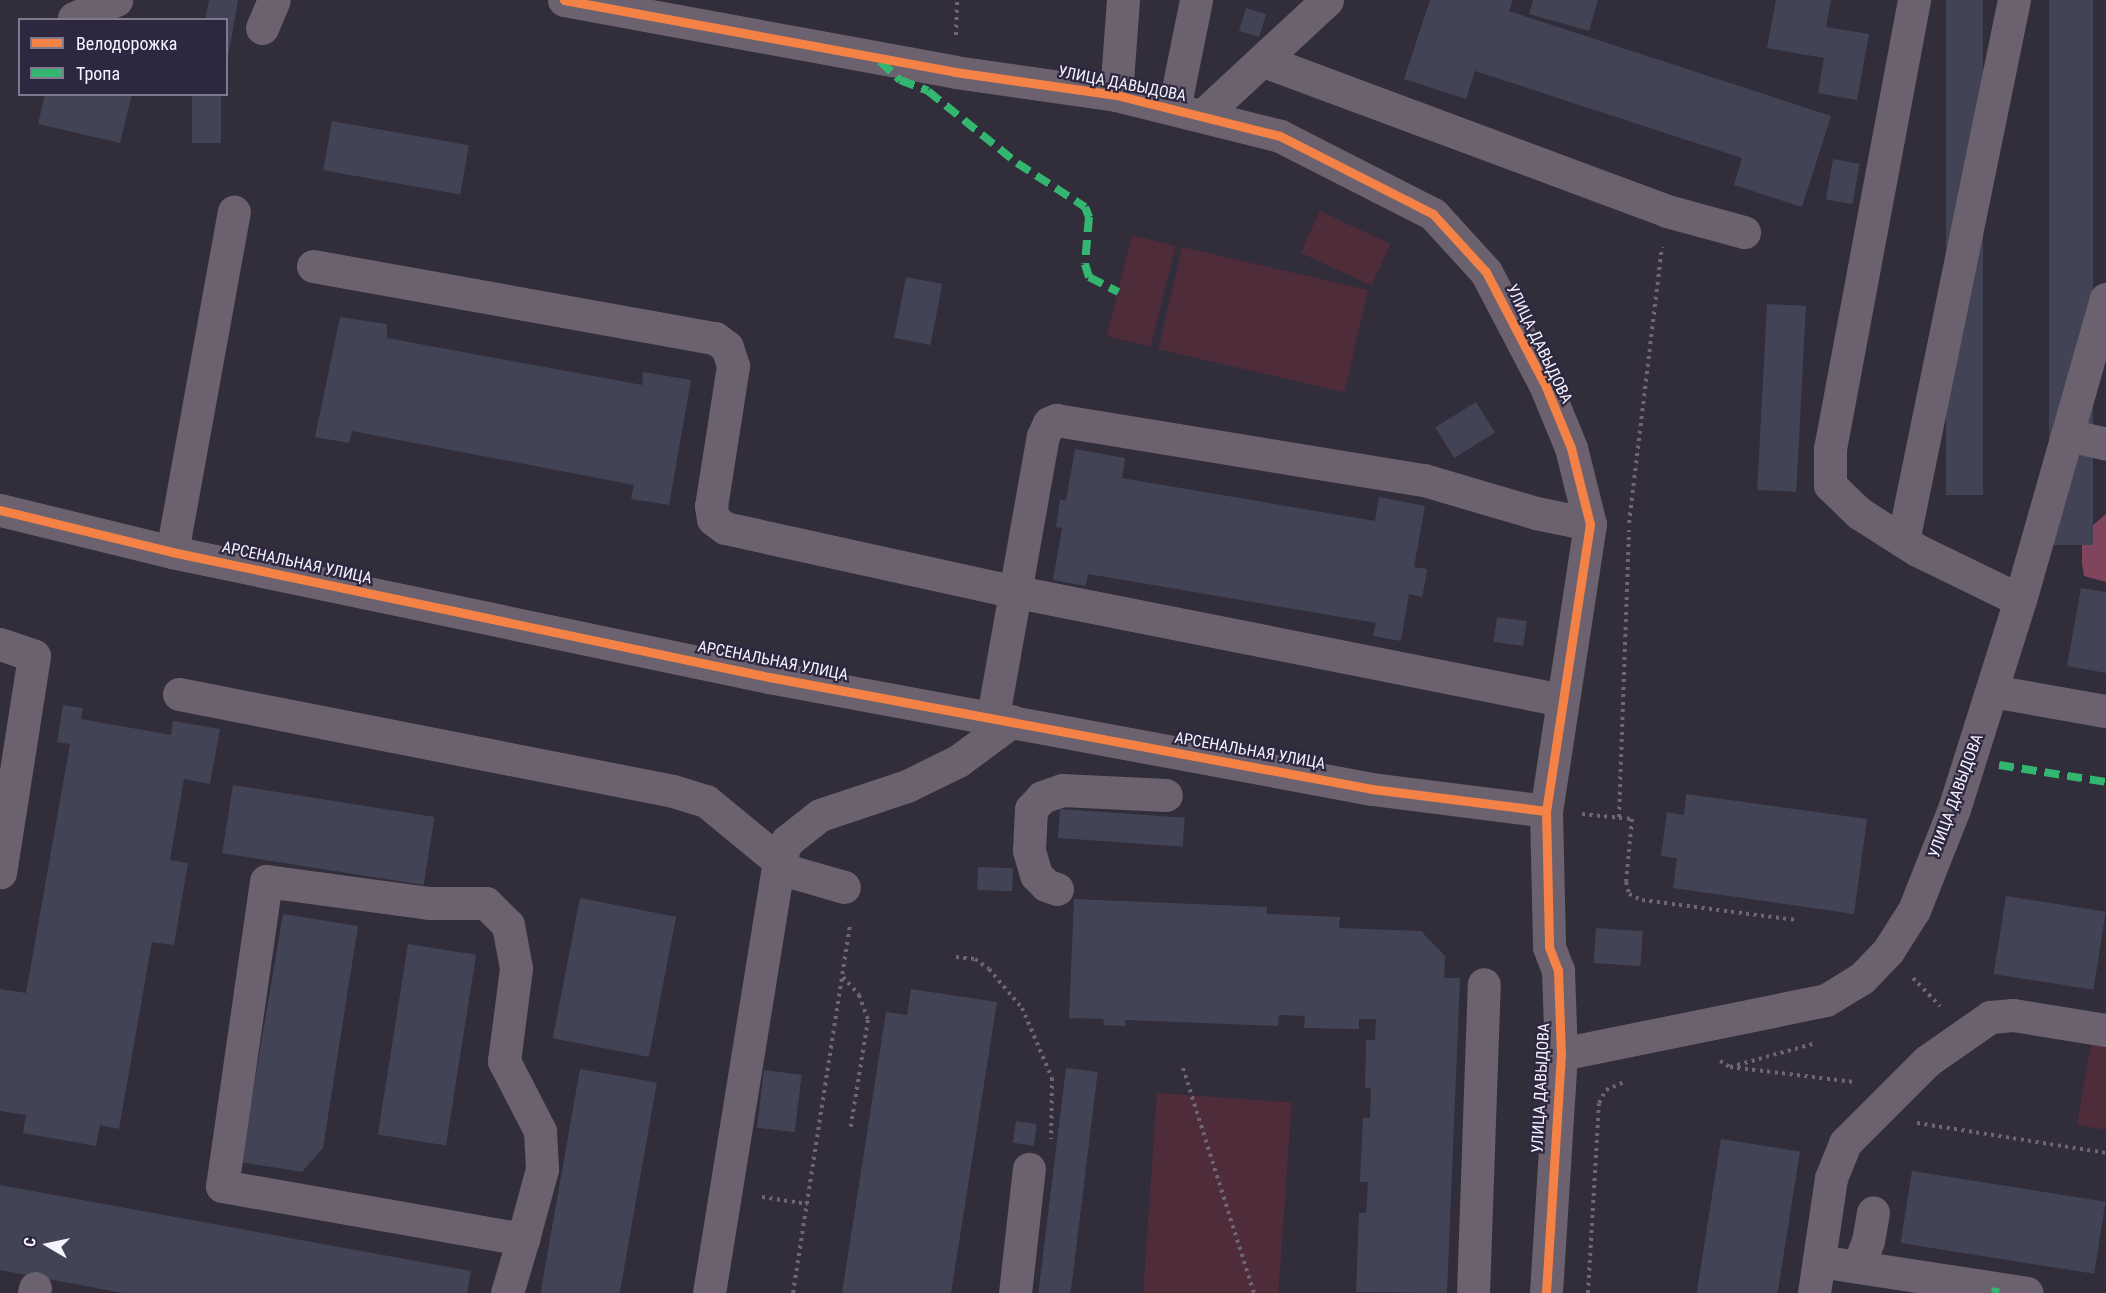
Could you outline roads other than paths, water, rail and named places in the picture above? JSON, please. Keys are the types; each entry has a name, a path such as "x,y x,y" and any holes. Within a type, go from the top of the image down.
{"street":[{"path":"74,18 116,0"},
{"name":"УЛИЦА ДАВЫДОВА","path":"564,0 956,72 1116,95 1280,136 1433,214 1486,273 1516,324 1570,448 1590,524 1546,811 1549,947 1558,970 1561,1054 1546,1293"},
{"path":"1116,95 1123,0"},
{"path":"1188,112 1191,38 1196,0"},
{"path":"1188,112 1264,61 1327,0"},
{"path":"1914,0 1828,467 1830,486 1859,513 1903,541 2020,600"},
{"path":"1903,541 2014,0"},
{"path":"1264,61 1667,211 1744,232"},
{"path":"172,552 234,212"},
{"path":"313,266 716,338 727,347 733,366 711,506 713,519 725,528 1017,592 1562,700"},
{"name":"УЛИЦА ДАВЫДОВА","path":"1561,1054 1777,1013 1826,1000 1862,978 1888,951 1914,910 1954,809 2020,600 2106,299"},
{"path":"709,1293 779,859 787,841 820,815 907,786 958,761 1003,719 1017,592 1044,436 1049,423 1056,420 1424,480 1536,513 1590,524"},
{"path":"2068,435 2106,444"},
{"name":"АРСЕНАЛЬНАЯ УЛИЦА","path":"0,510 172,552 769,677 1372,789 1546,811"},
{"path":"0,644 34,656 0,872"},
{"path":"1992,691 2106,711"},
{"path":"179,694 673,791 706,801 792,872 844,887"},
{"path":"1057,888 1046,885 1036,875 1029,850 1031,809 1042,797 1062,790 1166,795"},
{"path":"507,1293 523,1239 542,1169 540,1131 504,1061 516,968 508,925 486,903 429,903 266,881 222,1186 523,1239"},
{"path":"1473,1293 1484,984"},
{"path":"1814,1293 1831,1178 1845,1143 1927,1061 1990,1017 2013,1015 2106,1030"},
{"path":"1015,1293 1040,1159"},
{"path":"1858,1267 1868,1241 1873,1212"},
{"path":"1819,1261 2026,1293"}]}
